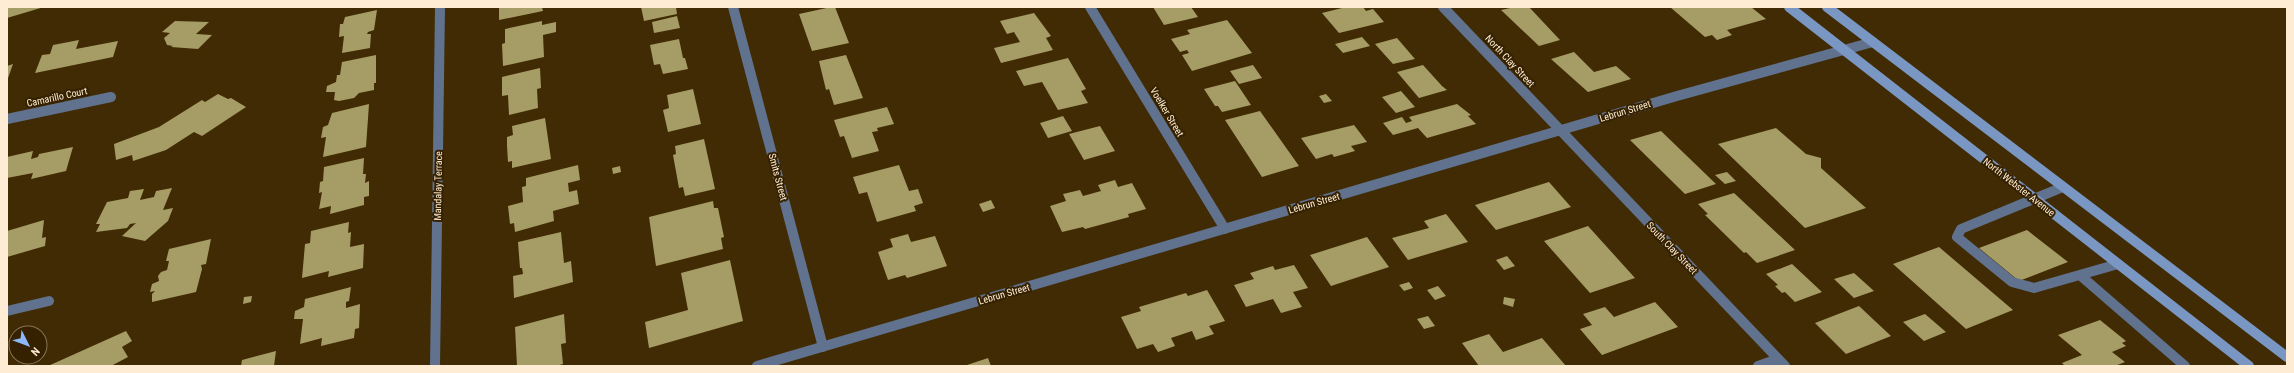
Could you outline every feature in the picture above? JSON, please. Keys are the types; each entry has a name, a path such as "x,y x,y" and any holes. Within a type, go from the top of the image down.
{"main road":[{"name":"North Webster Avenue","path":"1790,7 2248,366"},
{"path":"1827,7 2287,357"}],"street":[{"name":"Mandalay Terrace","path":"435,366 440,7"},
{"name":"Smits Street","path":"733,7 823,347"},
{"name":"Voelker Street","path":"1090,7 1225,229"},
{"name":"North Clay Street","path":"1443,7 1560,131"},
{"name":"Lebrun Street","path":"757,366 1560,131 1843,49 1872,42"},
{"name":"Camarillo Court","path":"7,119 111,97"},
{"name":"South Clay Street","path":"1560,131 1781,362"},
{"path":"2063,186 1961,229 1957,238 2012,282 2026,288 2034,288 2081,276 2118,264"},
{"path":"2081,276 2185,366"},
{"path":"7,311 49,301"},
{"path":"1758,366 1781,362"}],"building":[{"path":"7,7 44,7 7,18"},
{"path":"499,7 542,7 543,11 499,20"},
{"path":"641,7 676,7 677,14 644,21"},
{"path":"835,7 849,43 812,51 799,14"},
{"path":"1153,7 1191,7 1198,17 1164,25"},
{"path":"1346,7 1363,7 1366,11 1373,9 1384,22 1339,33 1322,13"},
{"path":"1515,7 1529,7 1560,40 1539,46 1501,10"},
{"path":"1670,7 1751,7 1766,19 1727,30 1732,35 1717,40 1712,35 1705,37"},
{"path":"377,10 374,30 368,32 367,34 371,34 370,48 342,53 344,36 339,37 340,24 343,24 345,17"},
{"path":"1034,13 1051,36 1046,38 1053,50 1001,63 994,48 1020,42 1014,32 1007,34 1000,21"},
{"path":"677,16 680,28 654,33 652,22"},
{"path":"1227,20 1252,53 1192,71 1182,55 1189,53 1187,50 1180,52 1171,39 1190,34 1187,30"},
{"path":"175,21 209,22 196,34 212,35 198,49 171,47 173,46 167,45 164,38 170,33 162,32"},
{"path":"542,21 542,25 556,22 556,32 543,35 544,57 503,66 502,44 505,43 505,29"},
{"path":"1362,37 1370,46 1343,53 1335,44"},
{"path":"1397,38 1415,59 1393,64 1375,44"},
{"path":"679,39 683,58 685,58 688,69 663,74 660,64 654,65 650,45"},
{"path":"79,40 76,49 118,41 113,57 35,73 42,55 50,54 53,45"},
{"path":"1574,52 1594,72 1616,66 1631,79 1588,92 1551,59"},
{"path":"376,55 376,83 374,83 374,90 359,93 354,98 339,101 334,100 335,92 326,92 327,86 336,82 337,75 340,75 342,62"},
{"path":"846,55 863,98 834,105 829,89 826,90 819,61"},
{"path":"1068,58 1086,89 1081,91 1088,103 1058,110 1042,82 1024,86 1016,71"},
{"path":"13,64 7,81 7,66"},
{"path":"1253,65 1262,78 1239,84 1230,71"},
{"path":"1423,65 1447,90 1419,98 1397,72"},
{"path":"540,68 541,88 537,89 538,108 509,115 508,95 502,96 502,77"},
{"path":"1235,81 1251,105 1222,112 1218,106 1215,106 1204,89"},
{"path":"693,89 701,124 668,132 663,110 669,108 667,95"},
{"path":"1401,91 1415,107 1396,113 1382,97"},
{"path":"218,94 228,99 231,98 246,107 202,136 194,132 166,150 133,161 132,155 116,160 114,144 159,127 202,100 205,102"},
{"path":"1326,94 1332,101 1324,103 1319,96"},
{"path":"369,104 366,147 323,157 326,137 321,138 323,127 328,125 332,113"},
{"path":"1457,104 1471,115 1468,116 1476,124 1427,138 1418,128 1393,135 1383,123 1402,117 1406,123 1412,121 1409,117"},
{"path":"887,107 894,124 877,128 878,131 872,132 879,151 852,158 844,136 840,137 834,120"},
{"path":"1260,111 1299,166 1262,177 1225,120"},
{"path":"1063,116 1072,131 1048,138 1040,123"},
{"path":"545,118 551,159 512,168 512,161 508,162 507,137 513,135 512,126"},
{"path":"1354,125 1367,142 1351,146 1355,151 1334,157 1332,154 1316,159 1301,138"},
{"path":"1100,126 1115,151 1084,160 1069,134"},
{"path":"1776,128 1806,154 1821,158 1821,168 1866,208 1805,228 1718,144"},
{"path":"1661,131 1716,184 1685,194 1630,140"},
{"path":"704,139 715,189 685,196 683,187 679,188 673,155 676,154 675,146"},
{"path":"73,147 66,171 31,179 33,173 7,178 7,157 33,151 31,159 38,157 39,154"},
{"path":"364,158 363,174 366,174 365,183 369,181 369,196 364,197 364,205 330,214 331,206 319,209 322,192 319,193 320,182 323,181 324,167"},
{"path":"578,165 580,180 568,183 569,192 577,190 579,204 553,211 554,221 515,232 514,223 510,224 508,206 523,202 522,187 526,186 526,178"},
{"path":"899,165 909,191 918,189 923,203 914,206 916,211 877,222 867,192 859,194 853,177"},
{"path":"620,166 621,172 613,174 612,168"},
{"path":"1727,172 1736,181 1725,184 1715,175"},
{"path":"1115,180 1118,187 1132,183 1146,209 1128,214 1129,217 1085,229 1083,227 1062,232 1050,206 1066,201 1063,194 1080,190 1083,196 1101,191 1098,185"},
{"path":"1549,182 1571,207 1496,230 1475,205"},
{"path":"172,188 163,210 173,208 168,221 145,241 122,236 136,223 130,224 127,228 96,232 100,224 96,224 107,202 128,198 130,191 144,189 140,200 154,197 156,191"},
{"path":"1734,193 1795,250 1757,263 1746,252 1744,253 1705,215 1708,214 1698,204"},
{"path":"991,200 995,208 983,212 979,204"},
{"path":"713,201 714,208 718,208 724,237 721,238 723,249 656,266 649,217"},
{"path":"1446,214 1468,242 1408,260 1392,238 1429,228 1424,221"},
{"path":"44,220 42,238 46,237 45,246 7,257 7,231"},
{"path":"349,222 348,233 351,232 350,247 364,244 363,268 328,277 329,271 302,278 305,244 310,243 311,231"},
{"path":"1588,226 1635,278 1590,293 1544,241"},
{"path":"2027,230 2068,262 2019,281 1979,248"},
{"path":"561,232 564,263 571,261 573,282 514,298 513,276 523,274 522,268 520,268 518,242"},
{"path":"908,234 911,242 935,236 947,266 907,278 905,275 888,280 878,252 893,247 890,239"},
{"path":"1367,237 1389,267 1331,286 1310,255"},
{"path":"211,239 206,264 201,265 202,269 196,292 152,302 152,294 155,291 150,292 152,284 159,281 158,276 161,272 167,270 169,261 166,261 169,249"},
{"path":"1939,247 2013,310 1966,329 1893,264"},
{"path":"1507,256 1515,266 1504,270 1496,260"},
{"path":"730,260 743,321 649,348 645,322 688,310 681,273"},
{"path":"1792,264 1822,292 1795,302 1785,292 1782,293 1775,286 1778,285 1766,274"},
{"path":"1294,265 1308,288 1293,292 1302,307 1281,313 1273,299 1246,307 1234,285 1254,279 1250,273 1273,266 1275,270"},
{"path":"1854,273 1874,291 1854,298 1834,279"},
{"path":"1409,282 1413,288 1404,291 1399,285"},
{"path":"1438,286 1446,296 1435,300 1427,290"},
{"path":"351,287 349,301 346,302 346,308 360,304 359,328 355,329 354,338 321,346 322,338 300,344 303,319 294,319 295,311 304,307 305,299"},
{"path":"1207,290 1225,321 1209,326 1214,334 1196,340 1192,331 1171,338 1175,346 1158,352 1153,344 1137,349 1121,317 1141,311 1139,307 1186,293 1188,296"},
{"path":"252,296 251,302 243,304 244,297"},
{"path":"1504,297 1515,299 1513,307 1503,304"},
{"path":"1655,302 1678,327 1602,355 1580,329 1592,325 1583,314 1605,307 1614,317"},
{"path":"1859,306 1891,336 1846,354 1815,323"},
{"path":"564,314 566,343 561,344 563,364 556,366 517,366 515,327"},
{"path":"1925,314 1946,332 1924,341 1903,322"},
{"path":"1428,316 1435,326 1424,329 1417,319"},
{"path":"2100,320 2126,341 2122,343 2126,346 2112,352 2125,362 2115,366 2065,366 2062,363 2082,355 2058,335"},
{"path":"126,331 132,341 122,347 128,357 111,366 48,366"},
{"path":"1489,334 1503,352 1542,338 1566,366 1479,366 1462,343"},
{"path":"276,351 274,366 241,366 242,360"},
{"path":"988,358 991,366 964,366"}]}
